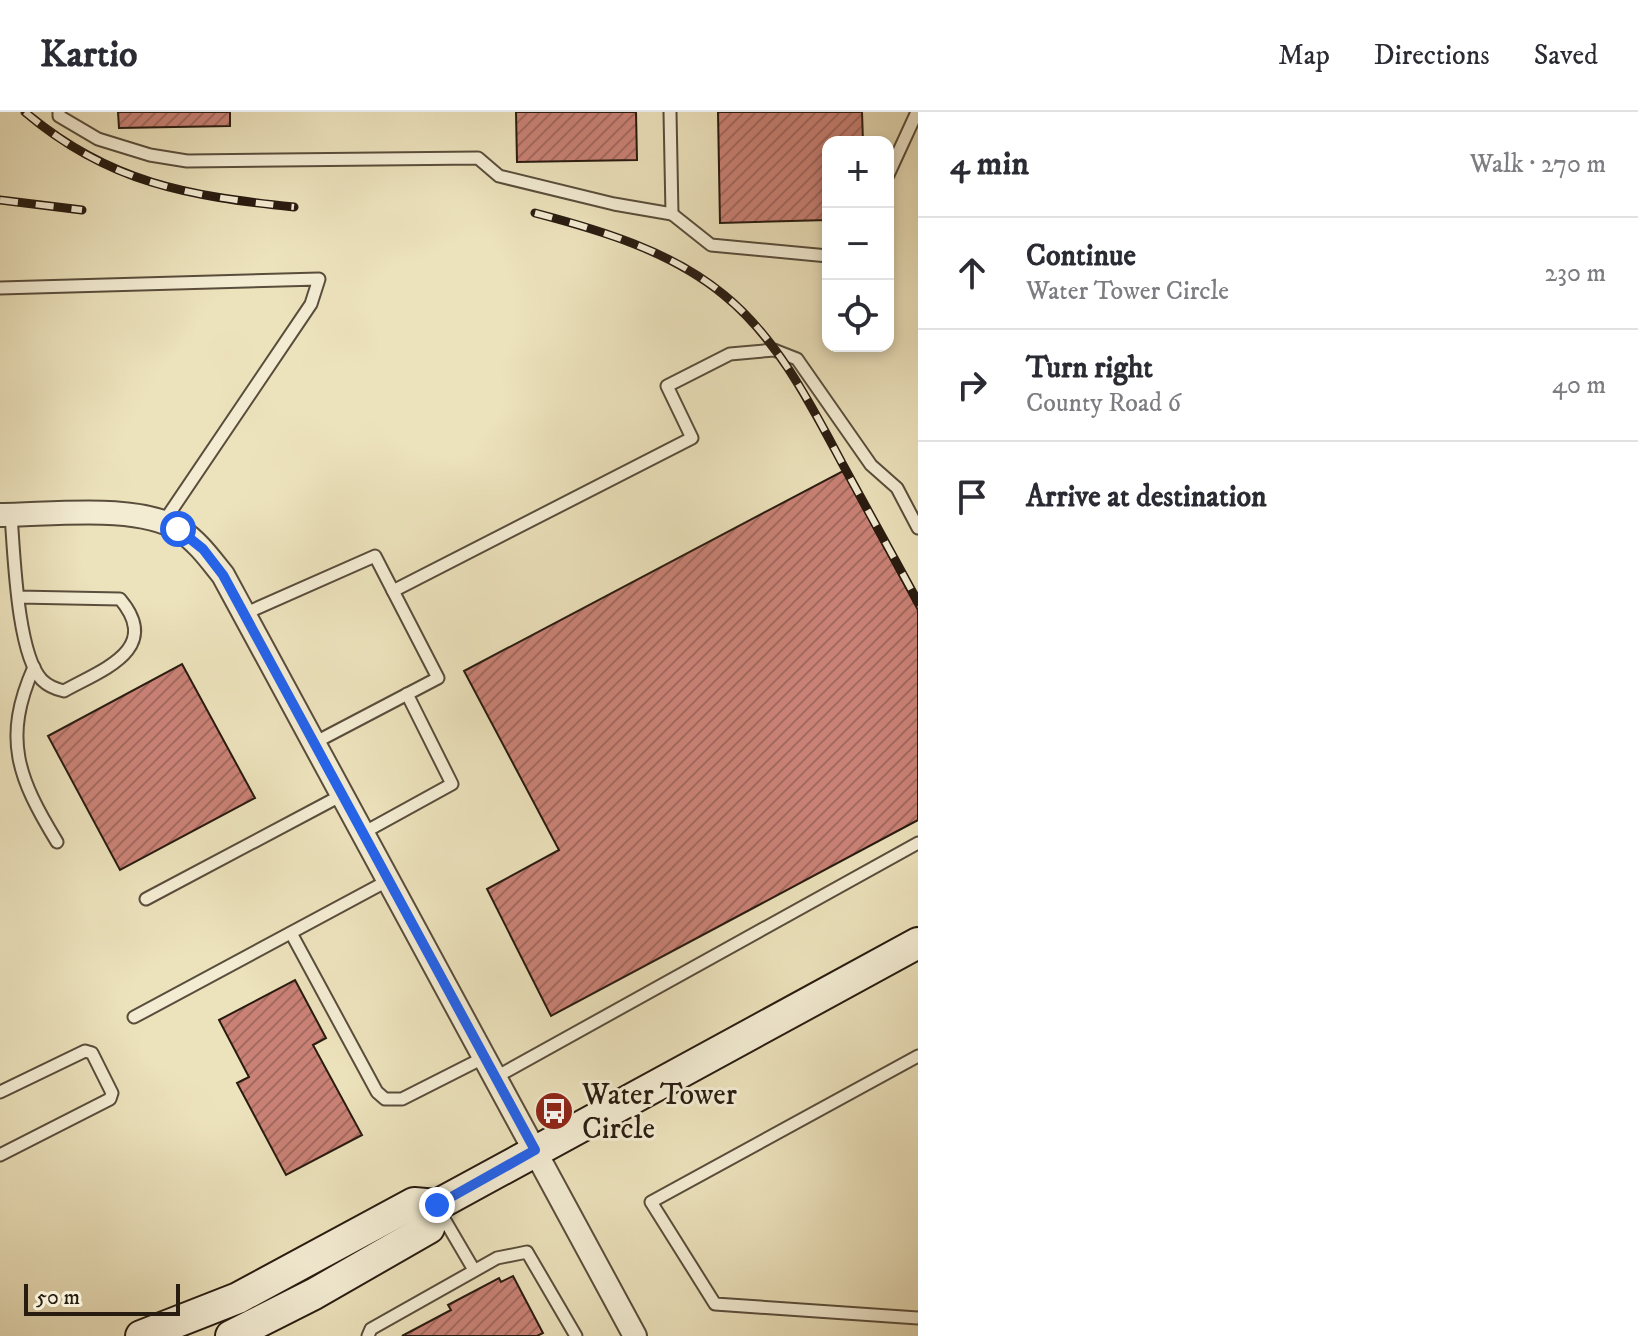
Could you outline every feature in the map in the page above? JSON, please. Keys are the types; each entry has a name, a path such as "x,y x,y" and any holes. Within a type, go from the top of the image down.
{"main road":[{"path":"141,1336 238,1298 414,1203 437,1205 918,943"},
{"path":"231,1336 314,1294 429,1228 437,1205"}],"street":[{"path":"5,515 116,513 148,517 178,529 203,549 223,575 635,1336"}],"lane":[{"path":"59,112 59,116 98,139 150,155 187,161 478,158 499,176 614,204 672,214 711,245 822,255"},
{"path":"670,112 672,214"},
{"path":"894,162 917,112"},
{"path":"0,288 319,279 311,304 163,523"},
{"path":"393,591 692,438 667,386 730,354 774,350 797,359 871,465 897,488 918,528"},
{"path":"5,515 20,617 34,667 41,679 64,691 124,657 134,642 135,627 129,610 120,599 18,597"},
{"path":"244,614 375,556 438,678 314,743"},
{"path":"34,667 18,711 18,766 57,842"},
{"path":"363,833 452,784 407,694"},
{"path":"146,899 342,795"},
{"path":"291,933 377,1092 385,1099 402,1099 490,1067 918,843"},
{"path":"134,1017 389,880"},
{"path":"0,1092 85,1051 92,1053 112,1093 110,1099 0,1155"},
{"path":"918,1056 651,1202 715,1304 918,1318"},
{"path":"437,1205 474,1270"},
{"path":"368,1336 371,1329 474,1270 497,1258 527,1252 576,1336"}],"building":[{"path":"118,112 230,112 230,126 119,128"},
{"path":"516,112 636,112 637,160 517,162"},
{"path":"718,112 862,112 863,136 822,136 822,220 720,223"},
{"path":"843,471 918,610 918,820 551,1016 487,889 559,850 464,671"},
{"path":"182,664 255,798 120,870 48,736"},
{"path":"295,980 326,1038 313,1045 362,1135 286,1175 237,1083 249,1077 219,1020"},
{"path":"513,1276 543,1333 537,1336 402,1336 451,1310 448,1305 499,1278 501,1282"}],"railway":[{"path":"25,112 88,155 151,182 219,198 294,207"},
{"path":"0,200 82,210"},
{"path":"535,213 609,235 658,254 703,280 743,312 776,351 805,395 918,602"}],"place":[{"name":"Water Tower Circle","path":"554,1111"}],"route":[{"path":"178,529 203,549 223,575 535,1150 437,1205"}]}
